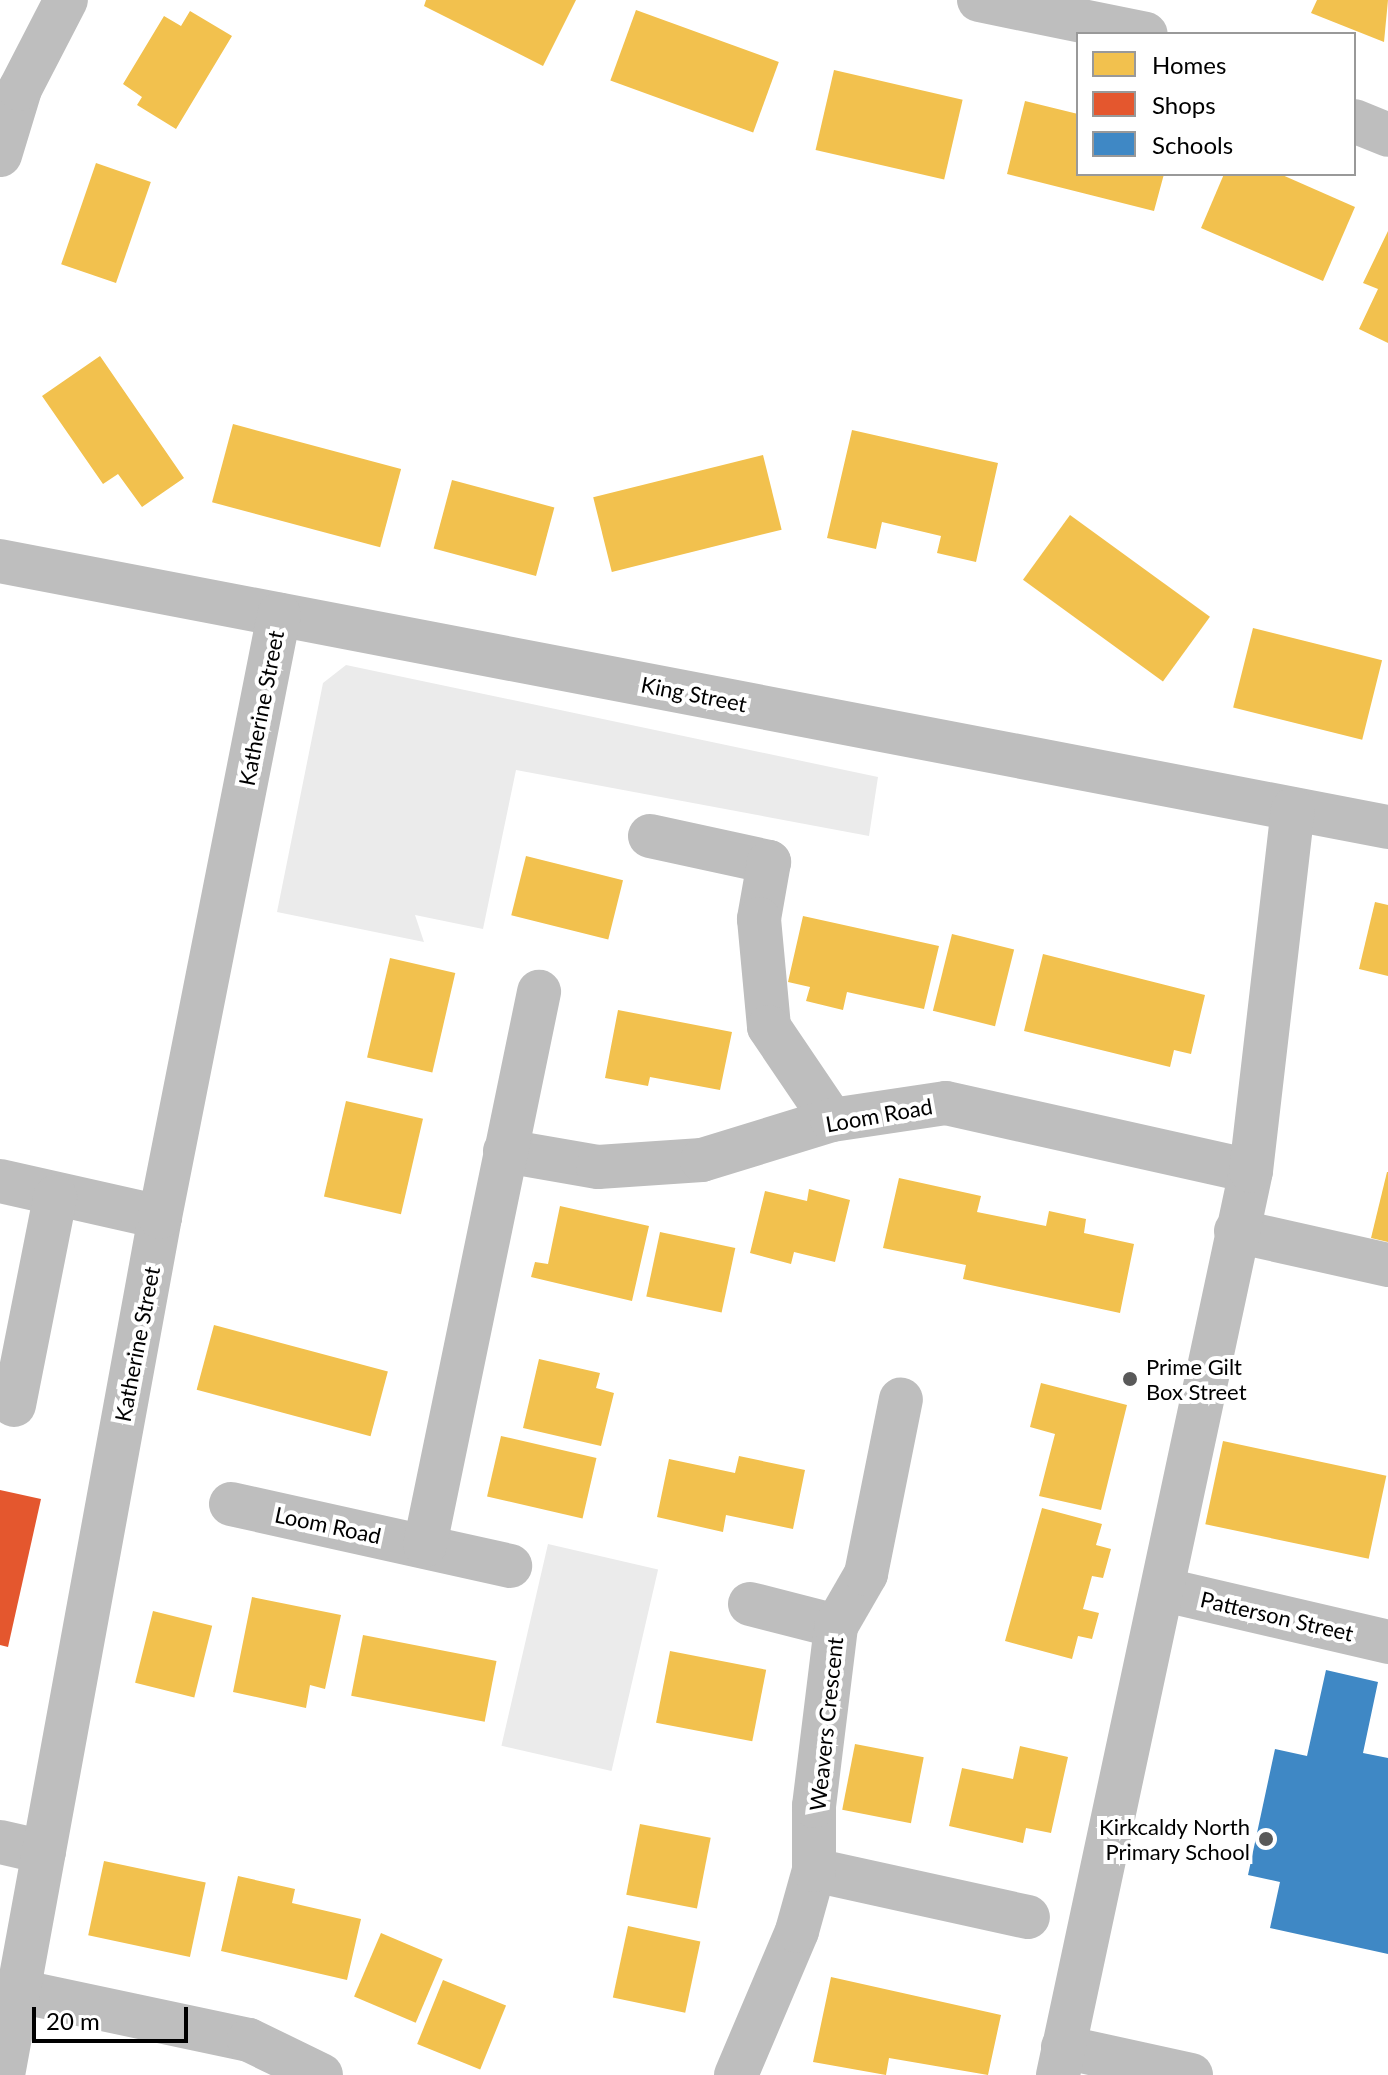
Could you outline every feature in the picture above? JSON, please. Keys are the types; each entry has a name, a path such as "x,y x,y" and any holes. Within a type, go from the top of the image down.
{"street":[{"path":"0,155 20,89 66,0"},
{"path":"979,0 1136,32"},
{"path":"1356,122 1388,135"},
{"name":"King Street","path":"0,561 1388,827"},
{"name":"Katherine Street","path":"3,2065 160,1217 279,615"},
{"path":"1191,2075 1060,2061 1165,1590 1236,1231 1251,1171 1293,809"},
{"path":"650,836 769,862 759,919 769,1027 832,1120"},
{"path":"425,1545 539,992"},
{"name":"Loom Road","path":"505,1151 598,1167 702,1160 832,1120 946,1103 1251,1171"},
{"path":"0,1181 55,1197 160,1217"},
{"path":"14,1405 55,1197"},
{"path":"1236,1231 1388,1265"},
{"name":"Weavers Crescent","path":"736,2075 797,1931 814,1870 814,1806 836,1626 866,1574 901,1399"},
{"name":"Loom Road","path":"231,1504 510,1566"},
{"name":"Patterson Street","path":"1165,1590 1388,1642"},
{"path":"750,1604 836,1626"},
{"path":"0,1842 44,1852"},
{"path":"814,1870 1028,1917"},
{"path":"18,1991 249,2040 321,2075"}],"shaded area":[{"path":"346,665 878,777 869,836 516,770 483,929 415,915 424,942 277,912 323,683"},
{"path":"548,1544 658,1569 612,1771 501,1746"}],"building: Homes":[{"path":"426,0 576,0 543,66 424,6"},
{"path":"1317,0 1388,0 1384,42 1311,13"},
{"path":"636,10 779,62 753,132 610,80"},
{"path":"190,11 232,36 176,129 137,105 142,97 123,84 164,16 181,26"},
{"path":"834,70 963,100 944,180 816,150"},
{"path":"1025,101 1076,114 1076,176 1163,176 1154,211 1007,174"},
{"path":"96,163 151,182 116,283 61,264"},
{"path":"1223,176 1285,176 1355,207 1323,281 1201,228"},
{"path":"1388,231 1388,343 1359,329 1378,289 1363,283"},
{"path":"100,356 184,478 142,507 118,474 103,484 42,396"},
{"path":"233,424 401,469 380,547 212,502"},
{"path":"852,430 998,463 976,562 937,553 941,536 882,522 876,549 827,538"},
{"path":"763,455 782,530 612,572 593,497"},
{"path":"452,480 554,507 536,576 434,549"},
{"path":"1070,515 1210,617 1163,681 1023,580"},
{"path":"1253,628 1382,660 1362,740 1233,708"},
{"path":"526,856 623,880 608,939 511,915"},
{"path":"1375,902 1388,905 1388,976 1359,969"},
{"path":"803,916 939,946 924,1009 847,992 843,1010 806,1001 810,987 788,982"},
{"path":"952,934 1014,949 995,1026 933,1011"},
{"path":"1043,954 1205,995 1191,1054 1174,1050 1170,1067 1024,1031"},
{"path":"390,958 455,973 432,1072 367,1057"},
{"path":"618,1010 732,1032 720,1090 650,1077 648,1086 605,1078"},
{"path":"346,1101 423,1119 401,1214 324,1196"},
{"path":"1388,1172 1388,1242 1371,1238"},
{"path":"899,1178 981,1196 977,1212 1046,1226 1049,1211 1086,1219 1084,1233 1134,1244 1120,1313 963,1279 966,1265 883,1248"},
{"path":"809,1189 850,1200 835,1262 794,1252 791,1264 750,1253 765,1191 807,1201"},
{"path":"560,1206 649,1226 632,1301 531,1277 535,1262 548,1264"},
{"path":"660,1232 735,1248 722,1313 646,1297"},
{"path":"214,1325 388,1372 371,1436 197,1390"},
{"path":"539,1359 600,1373 596,1388 614,1393 601,1446 523,1428"},
{"path":"1041,1383 1127,1405 1101,1510 1039,1496 1055,1434 1030,1427"},
{"path":"501,1436 596,1458 583,1518 487,1496"},
{"path":"1223,1441 1386,1476 1369,1559 1205,1524"},
{"path":"739,1456 805,1470 793,1529 726,1515 723,1532 657,1517 669,1459 735,1473"},
{"path":"1042,1508 1102,1524 1096,1545 1111,1549 1103,1578 1092,1576 1083,1609 1099,1613 1092,1639 1078,1636 1072,1659 1005,1641"},
{"path":"252,1597 341,1615 325,1689 310,1685 306,1708 233,1692"},
{"path":"153,1611 212,1626 194,1698 135,1683"},
{"path":"363,1635 497,1661 485,1722 351,1696"},
{"path":"670,1651 766,1670 752,1741 656,1723"},
{"path":"855,1744 924,1757 911,1823 842,1810"},
{"path":"1020,1746 1068,1757 1051,1833 1026,1828 1023,1843 949,1826 962,1768 1013,1779"},
{"path":"640,1824 711,1838 697,1908 626,1895"},
{"path":"104,1861 206,1883 190,1957 88,1935"},
{"path":"238,1876 295,1889 292,1903 361,1919 347,1980 221,1951"},
{"path":"628,1926 700,1941 685,2013 613,1997"},
{"path":"381,1933 443,1959 416,2023 354,1997"},
{"path":"831,1977 1001,2015 988,2075 889,2058 886,2075 813,2062"},
{"path":"443,1980 506,2005 480,2069 417,2044"}],"building: Shops":[{"path":"0,1490 41,1499 8,1647 0,1645"}],"building: Schools":[{"path":"1326,1670 1378,1682 1363,1753 1388,1758 1388,1954 1270,1928 1280,1882 1248,1875 1275,1749 1307,1756"}],"place":[{"name":"Prime Gilt Box Street","path":"1130,1379"},
{"name":"Kirkcaldy North Primary School","path":"1266,1839"}]}
